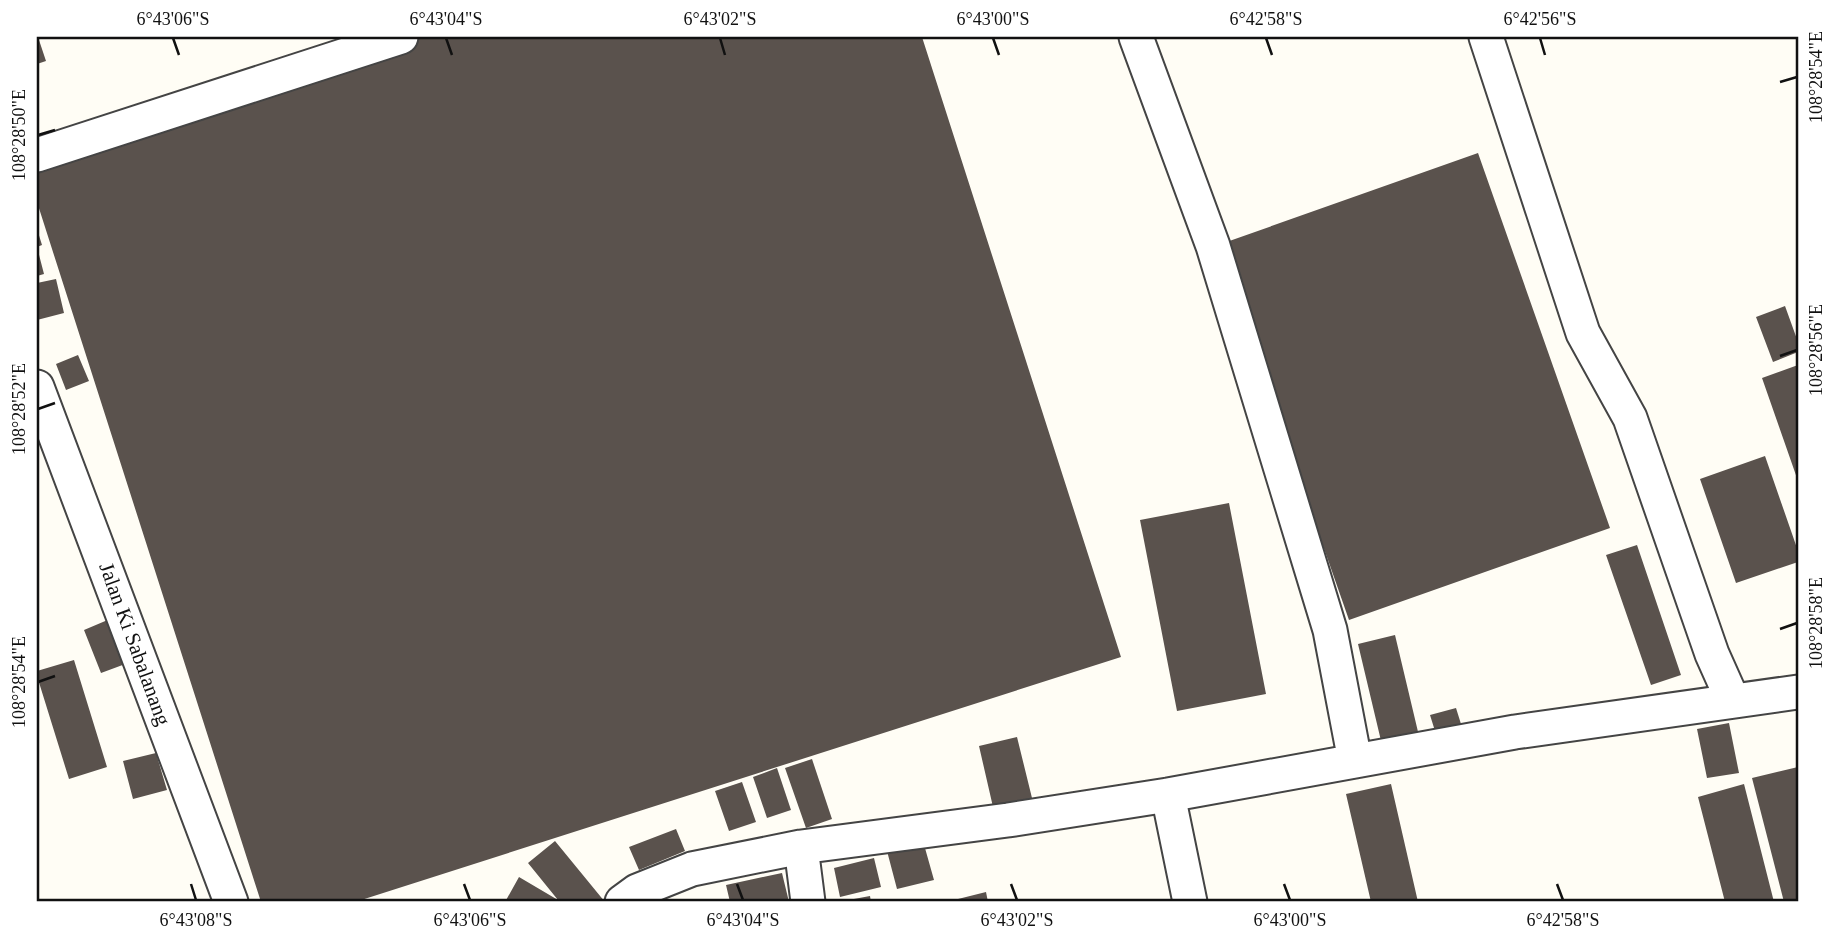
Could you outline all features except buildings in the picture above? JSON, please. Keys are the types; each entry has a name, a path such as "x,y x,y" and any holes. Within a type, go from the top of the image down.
{"street":[{"path":"37,155 401,37"},
{"path":"1136,37 1213,246 1330,630 1355,761"},
{"path":"1486,37 1583,333 1630,418 1712,654 1733,701"},
{"name":"Jalan Ki Sabalanang","path":"37,387 231,902"},
{"path":"622,902 638,891 692,869 801,847 1008,820 1168,795 1515,732 1798,692"},
{"path":"1168,795 1190,902"},
{"path":"801,847 808,902"}]}
